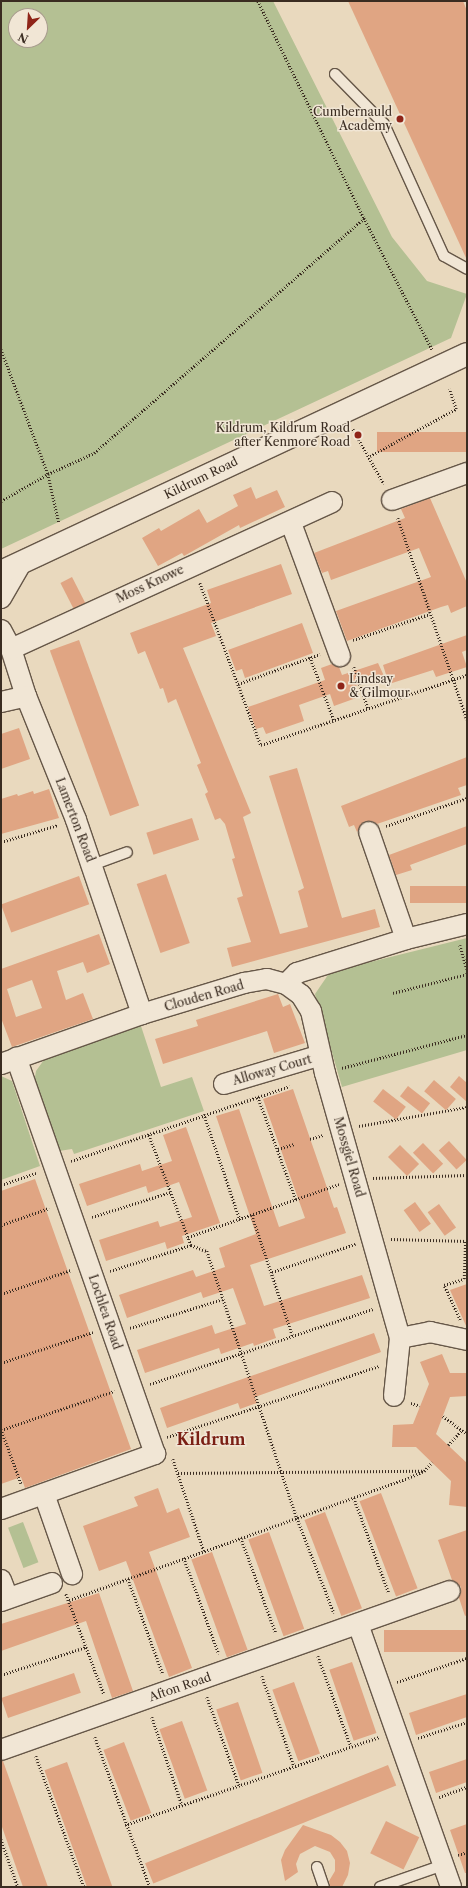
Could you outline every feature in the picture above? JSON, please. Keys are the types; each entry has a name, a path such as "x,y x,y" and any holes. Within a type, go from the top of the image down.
{"street":[{"name":"Kildrum Road","path":"1,572 64,544 341,411 467,354"},
{"path":"392,500 467,473"},
{"name":"Moss Knowe","path":"11,649 192,564 291,523 332,502"},
{"path":"291,523 338,650"},
{"path":"1,598 21,564"},
{"name":"Lamerton Road","path":"1,630 11,649 26,696 76,820 142,1014"},
{"path":"1,702 26,696"},
{"path":"369,832 406,939"},
{"path":"286,984 297,972 406,939 461,926"},
{"name":"Clouden Road","path":"9,1061 142,1014 244,983 267,979 286,984"},
{"name":"Mossgiel Road","path":"286,984 301,995 311,1011 323,1064 400,1338 394,1396"},
{"name":"Lochlea Road","path":"1,1509 155,1454 54,1166 9,1061"},
{"name":"Alloway Court","path":"224,1084 323,1064"},
{"path":"400,1338 430,1332 465,1334"},
{"path":"36,1497 72,1574"},
{"path":"1,1580 4,1599 52,1583"},
{"name":"Afton Road","path":"1,1750 450,1591"},
{"path":"349,1627 381,1688 451,1887"}],"lane":[{"path":"335,74 384,124 444,256 467,269"},
{"path":"92,864 127,852"},
{"path":"380,1887 443,1864"},
{"path":"317,1867 324,1887"}],"path":[{"path":"258,1 364,218 434,352"},
{"path":"1,501 48,474 94,453 364,218"},
{"path":"1,349 48,474 64,544"},
{"path":"370,456 456,409 449,389"},
{"path":"341,411 370,456 392,500 452,680 467,720"},
{"path":"192,564 261,745 467,675"},
{"path":"238,684 310,657 338,650 430,614"},
{"path":"338,650 350,653 368,708"},
{"path":"310,657 334,720"},
{"path":"369,832 467,798"},
{"path":"1,842 76,820"},
{"path":"461,926 467,969"},
{"path":"393,993 467,974"},
{"path":"323,1064 467,1035"},
{"path":"1,1186 54,1166 150,1135 204,1114 296,1084"},
{"path":"258,1097 296,1200"},
{"path":"341,1129 467,1108"},
{"path":"204,1114 240,1220"},
{"path":"150,1135 191,1245"},
{"path":"278,1150 294,1144"},
{"path":"188,1237 240,1220 355,1178 467,1175"},
{"path":"74,1222 171,1192"},
{"path":"1,1225 67,1202"},
{"path":"252,1215 293,1337"},
{"path":"272,1272 372,1239 466,1241 464,1279 444,1285 465,1334"},
{"path":"1,1294 191,1245 208,1251 297,1518 349,1627"},
{"path":"1,1363 223,1299"},
{"path":"36,1497 1,1429 242,1354 390,1303"},
{"path":"168,1445 166,1438 398,1359"},
{"path":"443,1416 467,1434"},
{"path":"448,1445 462,1430"},
{"path":"170,1452 204,1551"},
{"path":"69,1600 354,1498 424,1470 432,1462"},
{"path":"178,1473 424,1470"},
{"path":"354,1498 396,1610"},
{"path":"241,1538 282,1651"},
{"path":"184,1558 225,1671"},
{"path":"72,1574 59,1579 69,1600 110,1711"},
{"path":"128,1578 170,1690"},
{"path":"312,1640 351,1746"},
{"path":"1,1675 86,1647"},
{"path":"381,1688 467,1658"},
{"path":"256,1660 294,1766"},
{"path":"200,1680 238,1785"},
{"path":"145,1699 182,1805"},
{"path":"88,1720 150,1887"},
{"path":"126,1824 351,1746 398,1738 467,1722"},
{"path":"30,1739 84,1887"},
{"path":"422,1803 467,1787"},
{"path":"1,1839 18,1887"}],"green space":[{"path":"1,1 273,1 392,237 427,281 467,294 451,338 1,549"},
{"path":"467,938 467,1050 342,1087 315,994 330,972"},
{"path":"141,1026 161,1087 192,1077 204,1111 74,1154 72,1149 59,1151 34,1083 36,1071 46,1057"},
{"path":"1,1076 12,1081 40,1166 1,1180"},
{"path":"23,1522 38,1562 23,1568 8,1528"}],"building":[{"path":"348,1 463,1 467,11 467,260"},
{"path":"377,432 467,432 467,452 377,452"},
{"path":"251,487 256,499 277,490 285,507 240,528 239,525 184,556 182,553 158,566 142,538 159,528 161,531 199,509 207,523 238,506 233,495"},
{"path":"430,498 467,583 467,606 451,613 448,605 441,607 347,641 336,611 431,577 419,548 331,580 328,571 322,573 314,553 405,518 401,509"},
{"path":"281,564 292,594 211,623 216,636 183,648 251,813 243,817 280,934 308,927 298,891 304,888 269,776 297,768 342,918 375,909 380,927 232,967 227,948 251,942 237,898 243,896 232,859 235,858 225,824 220,818 215,820 205,794 208,792 197,765 201,763 176,699 168,703 163,688 160,689 145,651 138,654 130,633 211,603 207,590"},
{"path":"72,577 85,603 74,609 60,583"},
{"path":"302,623 313,653 245,678 242,669 236,671 228,650"},
{"path":"467,635 467,650 462,652 467,667 436,677 433,670 389,684 383,665"},
{"path":"79,640 139,805 110,816 50,651"},
{"path":"378,663 384,676 355,686 359,697 334,706 330,694 299,705 304,721 266,734 263,727 256,729 248,707 325,680 321,668 332,664 339,667 342,675"},
{"path":"19,728 30,759 1,769 1,734"},
{"path":"467,757 467,785 458,788 461,795 377,824 372,821 365,821 357,832 354,825 349,827 341,806"},
{"path":"49,789 59,818 1,834 1,799 17,794 18,796 33,791 34,794"},
{"path":"192,818 199,840 153,855 146,833"},
{"path":"467,826 467,844 410,865 412,870 396,875 389,855"},
{"path":"166,874 190,943 160,953 137,884"},
{"path":"79,876 89,904 11,933 1,904"},
{"path":"410,886 467,886 467,903 410,903"},
{"path":"99,934 110,964 87,973 83,962 57,971 66,1000 83,993 93,1019 12,1047 1,1018 1,969","holes":["32,980 42,1008 16,1017 7,989"]},
{"path":"278,994 283,1007 290,1004 305,1043 274,1053 267,1031 163,1064 155,1039 198,1026 196,1020"},
{"path":"459,1076 467,1083 467,1102 450,1087"},
{"path":"434,1080 456,1099 446,1110 424,1091"},
{"path":"408,1086 430,1103 422,1113 400,1096"},
{"path":"293,1089 334,1208 337,1207 346,1233 250,1265 264,1306 362,1275 370,1298 273,1329 276,1338 254,1346 253,1343 221,1354 219,1348 145,1373 137,1350 212,1325 215,1334 246,1324 233,1288 203,1298 201,1292 127,1318 119,1295 193,1270 196,1277 225,1267 219,1248 256,1234 216,1116 239,1109 279,1227 305,1218 263,1099"},
{"path":"383,1089 406,1107 396,1119 373,1102"},
{"path":"186,1127 220,1223 182,1236 184,1243 167,1249 165,1242 106,1261 99,1240 158,1221 160,1227 192,1217 179,1182 148,1193 146,1186 87,1206 79,1184 140,1164 142,1171 172,1161 163,1135"},
{"path":"449,1141 467,1160 456,1170 439,1151"},
{"path":"423,1143 443,1164 433,1174 413,1153"},
{"path":"400,1145 419,1164 407,1176 388,1157"},
{"path":"35,1179 131,1449 25,1488 21,1477 1,1484 1,1191"},
{"path":"415,1202 431,1224 420,1232 404,1210"},
{"path":"439,1204 456,1227 445,1236 428,1212"},
{"path":"467,1284 467,1328 450,1290"},
{"path":"374,1333 381,1352 255,1397 257,1403 240,1409 238,1403 167,1428 160,1408"},
{"path":"442,1354 450,1373 467,1373 467,1396 450,1397 436,1434 467,1463 467,1507 449,1505 451,1481 416,1447 392,1447 393,1425 413,1424 429,1384 420,1362"},
{"path":"158,1488 167,1513 179,1508 190,1537 149,1552 192,1668 169,1677 126,1561 99,1571 83,1526 138,1506 134,1497"},
{"path":"381,1493 418,1588 396,1596 360,1501"},
{"path":"325,1512 362,1608 341,1616 304,1520"},
{"path":"467,1530 467,1615 465,1616 459,1598 461,1587 452,1580 438,1540"},
{"path":"269,1532 304,1629 284,1636 248,1540"},
{"path":"212,1552 248,1650 227,1657 191,1560"},
{"path":"99,1593 133,1691 112,1698 86,1621 1,1651 1,1624"},
{"path":"384,1630 467,1630 467,1652 384,1652"},
{"path":"352,1662 376,1733 354,1741 329,1670"},
{"path":"74,1673 81,1693 8,1718 1,1698"},
{"path":"294,1682 320,1753 298,1761 272,1690"},
{"path":"467,1694 467,1717 416,1735 409,1713"},
{"path":"238,1702 262,1773 241,1780 216,1709"},
{"path":"182,1721 207,1791 185,1799 159,1729"},
{"path":"124,1742 151,1813 131,1821 103,1750"},
{"path":"467,1759 467,1782 436,1793 429,1772"},
{"path":"1,1761 3,1761 48,1887 23,1887 1,1824"},
{"path":"67,1762 112,1887 87,1887 44,1770"},
{"path":"388,1765 396,1785 153,1884 145,1863"},
{"path":"386,1821 419,1837 403,1870 370,1853"},
{"path":"467,1824 467,1873 465,1873 450,1830"},
{"path":"303,1825 331,1835 340,1842 347,1851 350,1863 348,1875 342,1887 330,1887 329,1881 335,1871 335,1860 330,1852 315,1846 300,1854 296,1864 298,1872 285,1881 281,1860 285,1850"}],"place":[{"name":"Cumbernauld Academy","path":"400,119"},
{"name":"Kildrum, Kildrum Road after Kenmore Road","path":"358,435"},
{"name":"Lindsay & Gilmour","path":"341,686"}],"district":[{"name":"Kildrum","path":"211,1439"}]}
